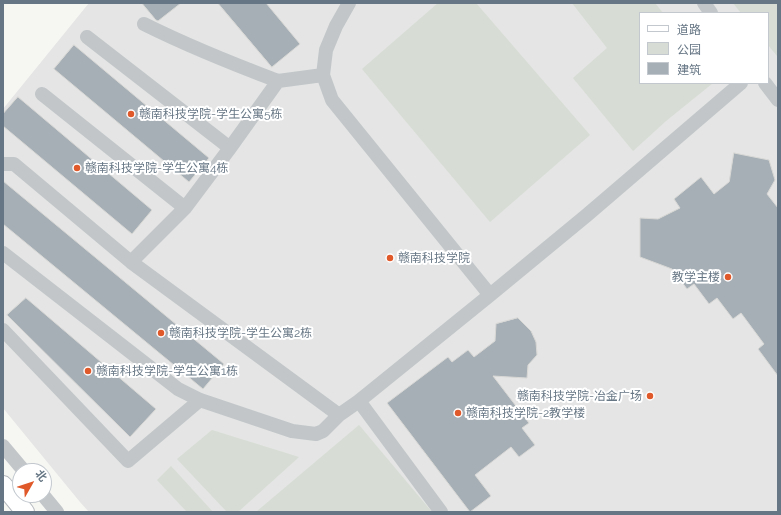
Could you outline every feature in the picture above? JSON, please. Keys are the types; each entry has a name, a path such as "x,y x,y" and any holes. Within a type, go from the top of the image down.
{"main road":[{"path":"3,485 25,512"}],"street":[{"path":"349,3 336,26 326,50 323,75 332,100 490,296"},
{"path":"704,3 710,12"},
{"path":"144,24 162,34 278,81 323,75"},
{"path":"87,37 230,148"},
{"path":"131,262 185,208 278,81"},
{"path":"3,253 178,389 200,400 292,430 316,434 323,431 339,415 359,401 490,296 740,84"},
{"path":"766,84 778,100"},
{"path":"42,94 185,208"},
{"path":"3,164 14,164 131,262 339,415"},
{"path":"3,330 128,461 200,400"},
{"path":"359,401 441,512"},
{"path":"3,446 17,463"},
{"path":"50,503 57,512"}],"shaded area":[{"name":"赣南科技学院","path":"89,3 778,3 778,512 89,512 52,468 52,463 48,463 3,408 3,109"}],"green space":[{"path":"438,3 476,3 590,135 490,222 362,69"},
{"path":"572,3 655,3 662,12 639,12 639,84 712,84 666,121 633,151 573,78 607,48"},
{"path":"733,3 778,3 778,57 769,46 769,12 740,12"},
{"path":"359,425 432,512 256,512"},
{"path":"212,430 299,457 238,512 227,512 177,459"},
{"path":"171,466 213,512 187,512 157,480"}],"building":[{"path":"142,3 181,3 158,21"},
{"path":"218,3 266,3 300,44 272,67"},
{"name":"赣南科技学院-学生公寓5栋","path":"74,45 209,158 189,182 54,69"},
{"name":"赣南科技学院-学生公寓4栋","path":"18,97 152,210 132,234 3,126 3,114"},
{"name":"教学主楼","path":"734,153 769,160 775,180 767,194 778,208 778,376 758,349 764,344 741,313 733,319 717,298 709,304 694,284 687,289 672,269 640,257 640,218 658,219 680,208 674,199 701,177 714,194 729,182"},
{"path":"3,181 224,364 203,389 3,224"},
{"name":"赣南科技学院-学生公寓1栋","path":"26,298 156,409 130,437 7,315"},
{"name":"赣南科技学院-2教学楼","path":"518,318 531,331 536,342 537,355 528,365 527,378 493,376 529,423 522,428 535,445 519,457 511,447 475,475 491,496 470,512 387,403 448,357 452,362 468,350 474,357 495,341 496,324"}],"place":[{"name":"赣南科技学院-学生公寓5栋","path":"131,114"},
{"name":"赣南科技学院-学生公寓4栋","path":"77,168"},
{"name":"赣南科技学院","path":"390,258"},
{"name":"教学主楼","path":"728,277"},
{"name":"赣南科技学院-学生公寓2栋","path":"161,333"},
{"name":"赣南科技学院-学生公寓1栋","path":"88,371"},
{"name":"赣南科技学院-冶金广场","path":"650,396"},
{"name":"赣南科技学院-2教学楼","path":"458,413"}]}
